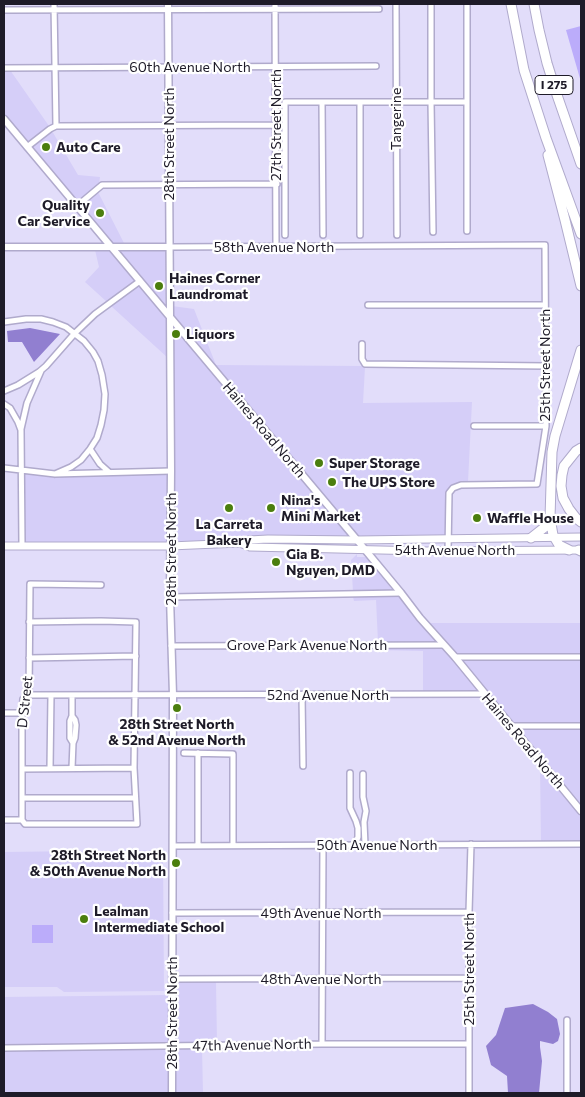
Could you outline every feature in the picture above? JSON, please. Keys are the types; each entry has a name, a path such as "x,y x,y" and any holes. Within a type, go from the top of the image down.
{"highway":[{"name":"I 275","path":"511,4 524,70 546,138 581,234"},
{"name":"I 275","path":"534,4 547,63 581,164"},
{"path":"546,138 548,157 581,286"},
{"path":"569,550 559,545 554,537 550,518 552,452 581,350"},
{"path":"581,448 576,451 564,466 561,486 563,498 569,509 581,522"},
{"path":"530,538 545,527 550,518"}],"main road":[{"name":"54th Avenue North","path":"4,546 170,546 240,543 249,540 581,537"},
{"name":"54th Avenue North","path":"240,543 250,547 364,550 581,550"}],"street":[{"name":"Tangerine","path":"396,4 397,235"},
{"path":"431,4 433,232"},
{"path":"467,4 467,231"},
{"path":"4,10 54,7 168,6 275,6 379,9"},
{"name":"28th Street North","path":"168,6 170,597 173,695 172,1093"},
{"name":"27th Street North","path":"275,6 276,247"},
{"path":"54,7 56,126"},
{"name":"60th Avenue North","path":"4,68 376,66"},
{"path":"285,235 285,102 467,102"},
{"path":"322,102 323,235"},
{"path":"360,102 360,235"},
{"name":"Haines Road North","path":"4,118 420,618 455,657 581,811"},
{"path":"27,147 56,126 276,125"},
{"path":"77,206 102,185 277,184"},
{"name":"58th Avenue North","path":"4,247 545,245"},
{"name":"25th Street North","path":"448,539 449,494 453,488 461,485 537,484 546,426 545,245"},
{"path":"4,391 18,386 42,370 95,314 140,281"},
{"path":"368,305 545,305"},
{"path":"4,322 41,319 66,327 84,341 98,361 102,375 104,410 97,438 81,460 56,474"},
{"path":"362,344 363,362 368,364 546,366"},
{"path":"22,546 21,430 27,403 42,370"},
{"path":"4,404 10,408 21,430"},
{"path":"474,426 546,426"},
{"path":"90,449 100,464 109,472"},
{"path":"4,468 56,474 171,471"},
{"path":"448,539 448,551"},
{"name":"D Street","path":"22,820 22,713 23,699 29,695 30,584 101,585"},
{"path":"170,597 401,593"},
{"path":"4,820 22,820 25,824 136,824 134,768 136,622 29,622"},
{"name":"Grove Park Avenue North","path":"171,646 443,644"},
{"path":"29,658 136,656"},
{"path":"455,657 581,657"},
{"name":"52nd Avenue North","path":"29,695 484,694"},
{"path":"50,768 51,695"},
{"path":"72,695 72,716 76,724 72,768"},
{"path":"302,695 302,766"},
{"path":"4,713 22,713"},
{"path":"511,726 581,726"},
{"path":"184,753 233,754 233,846"},
{"path":"198,753 198,846"},
{"path":"22,768 134,768"},
{"path":"350,773 350,808 358,828 358,837 355,845"},
{"path":"363,774 363,797 366,811 364,822 365,845"},
{"path":"22,798 136,798"},
{"name":"25th Street North","path":"469,1093 471,844"},
{"name":"50th Avenue North","path":"172,846 581,844"},
{"path":"322,1044 323,845"},
{"name":"49th Avenue North","path":"172,913 469,912"},
{"name":"48th Avenue North","path":"172,979 469,978"},
{"path":"567,1020 567,1093"},
{"name":"47th Avenue North","path":"4,1048 469,1044"}],"shaded area":[{"path":"581,26 581,82 566,30"},
{"path":"10,70 49,126 28,143 4,114 4,71"},
{"path":"52,131 78,175 100,177 99,184 77,202 31,147"},
{"path":"98,192 125,245 113,245 80,207"},
{"path":"95,250 111,250 136,280 107,302 85,282 99,267"},
{"path":"118,250 166,250 165,305 167,305 167,309"},
{"path":"139,285 167,318 168,358 111,306"},
{"path":"172,306 194,309 216,365 363,366 365,367 363,403 472,402 468,482 453,484 447,492 446,536 358,537 172,315"},
{"path":"172,324 351,537 173,543"},
{"path":"30,328 60,334 34,362 22,342 8,342 7,331"},
{"path":"24,473 54,477 169,474 168,542 24,543"},
{"path":"357,554 357,557 367,557 395,591 353,591 351,560"},
{"path":"400,596 437,642 378,642 376,600 354,601 353,597"},
{"path":"429,623 581,623 581,654 456,655"},
{"path":"442,647 479,692 423,692 423,651 378,650 378,648"},
{"path":"461,660 581,660 581,723 512,723"},
{"path":"517,729 581,729 581,807"},
{"path":"540,765 581,815 581,841 541,842"},
{"name":"Lealman Intermediate School","path":"163,850 164,991 64,992 57,987 4,987 4,852"},
{"path":"32,925 53,925 53,943 32,943"},
{"path":"176,982 216,982 217,1043 176,1043"},
{"path":"169,995 169,1043 4,1045 4,997"},
{"path":"533,1004 557,1019 560,1034 558,1041 553,1044 540,1041 542,1061 539,1093 508,1093 507,1076 491,1065 486,1046 496,1035 505,1008"},
{"path":"169,1049 169,1093 4,1093 4,1050"},
{"path":"176,1049 202,1049 203,1093 176,1093"}],"place":[{"name":"Auto Care","path":"46,147"},
{"name":"Quality Car Service","path":"100,213"},
{"name":"Haines Corner Laundromat","path":"159,286"},
{"name":"Liquors","path":"176,334"},
{"name":"Super Storage","path":"319,463"},
{"name":"The UPS Store","path":"332,482"},
{"name":"La Carreta Bakery","path":"229,508"},
{"name":"Nina's Mini Market","path":"271,508"},
{"name":"Waffle House","path":"477,518"},
{"name":"Gia B. Nguyen, DMD","path":"276,562"},
{"name":"28th Street North & 52nd Avenue North","path":"177,708"},
{"name":"28th Street North & 50th Avenue North","path":"176,863"},
{"name":"Lealman Intermediate School","path":"84,919"}]}
